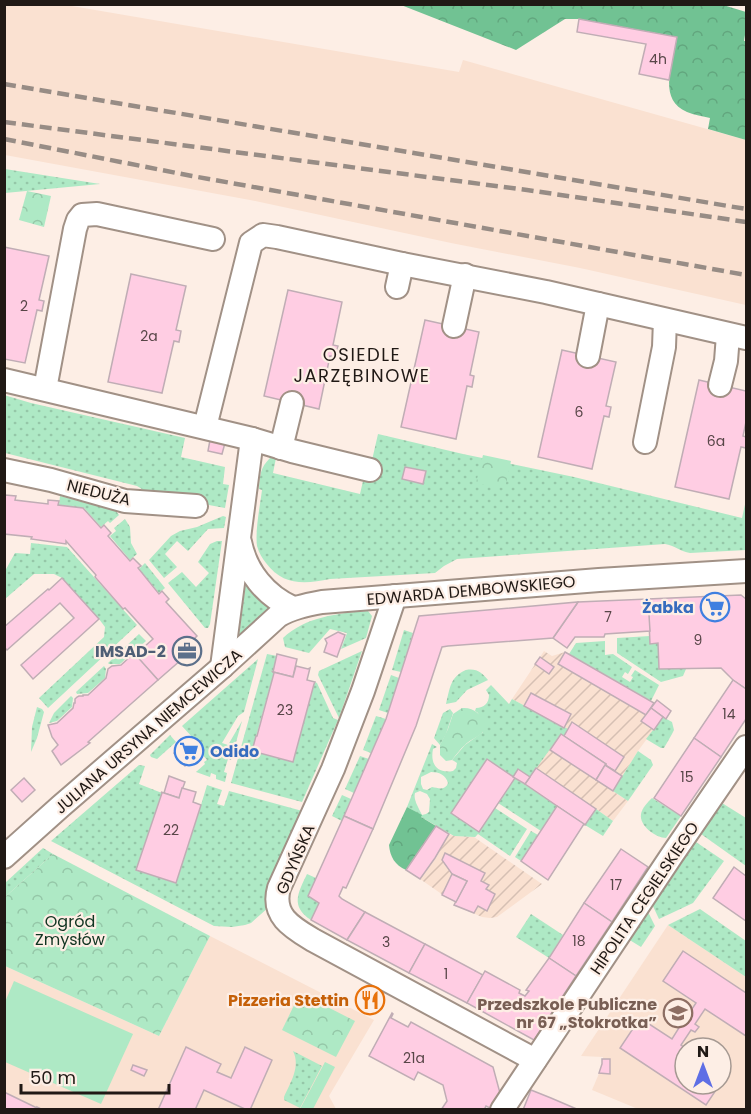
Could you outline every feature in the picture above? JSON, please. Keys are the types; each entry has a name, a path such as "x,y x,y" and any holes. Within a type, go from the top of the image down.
{"street":[{"path":"45,390 75,229 82,215 97,214 213,239"},
{"path":"205,427 251,243 263,236 535,289 738,336 726,360 720,385"},
{"path":"397,287 402,264"},
{"path":"454,326 465,275"},
{"path":"588,356 598,304"},
{"path":"645,442 664,347 665,320"},
{"path":"4,380 205,427 370,470"},
{"path":"281,448 292,403"},
{"path":"222,667 252,439"},
{"name":"NIEDUŻA","path":"4,470 51,480 125,501 196,506"},
{"path":"239,533 243,555 257,580 268,593 293,608"},
{"name":"EDWARDA DEMBOWSKIEGO","path":"293,608 322,602 395,596 747,571"},
{"name":"GDYŃSKA","path":"395,596 367,680 333,769 279,888 277,895 279,909 287,922 313,940 535,1060"},
{"name":"JULIANA URSYNA NIEMCEWICZA","path":"4,857 278,616 293,608"},
{"name":"HIPOLITA CEGIELSKIEGO","path":"502,1110 747,747"}],"shaded area":[{"path":"4,5 66,5 459,72 463,60 746,140 746,305 580,268 250,200 5,155"},
{"path":"544,651 552,656 565,652 654,703 657,700 671,711 666,719 663,717 638,751 613,791 628,801 613,821 596,809 585,825 525,784 564,728 512,699"},
{"path":"449,834 474,837 542,884 497,917 482,917 454,905 455,902 420,879 436,858"},
{"name":"Przedszkole Publiczne nr 67 „Stokrotka”","path":"668,925 746,977 746,1109 638,1109 592,1090 603,1064 603,1057 581,1056"},
{"path":"210,936 374,1020 329,1096 336,1109 5,1110 5,966 159,1036"}],"green space":[{"path":"720,4 746,12 744,41 746,41 746,140 708,129 710,118 687,112 672,98 669,79 677,37 579,19 565,19 516,50 401,5"},
{"path":"5,169 100,184 5,193"},
{"path":"27,191 51,196 44,227 19,220"},
{"path":"4,395 185,438 181,457 225,467 223,484 229,485 225,508 150,494 137,486 5,453"},
{"path":"378,434 574,477 742,518 746,500 746,550 690,553 665,544 457,559 435,573 312,582 295,582 280,576 265,561 257,546 257,525 262,490 259,489 264,465 270,458 276,458 273,473 360,494 363,481 367,482"},
{"path":"483,455 511,461 505,488 476,483"},
{"path":"60,496 116,511 119,515 101,527 84,508 59,505"},
{"path":"223,516 226,517 224,528 208,529 188,551 177,541 165,554 177,567 164,578 149,560 171,536"},
{"path":"125,519 130,527 131,543 137,554 130,560 110,536 116,531 114,528"},
{"path":"222,541 210,624 208,628 205,628 168,583 182,572 196,587 209,573 198,562 210,544"},
{"path":"31,543 67,547 137,625 48,708 39,698 104,637 105,627 62,578 54,574 34,574 5,599 5,571 15,553 30,554"},
{"path":"145,563 165,588 159,593 139,569"},
{"path":"246,582 277,604 240,636 239,635"},
{"path":"368,611 372,616 366,638 341,649 347,633 330,629 309,653 285,647 283,638 301,625 322,617"},
{"path":"404,630 413,633 401,672 392,670"},
{"path":"139,634 146,641 120,664 108,663"},
{"path":"650,636 651,644 658,643 659,669 686,669 683,676 661,682 617,653 617,638"},
{"path":"605,641 605,655 613,654 632,667 628,674 625,672 622,677 630,682 635,670 659,685 651,701 569,654 576,643"},
{"path":"362,651 339,718 318,675 319,671"},
{"path":"267,654 277,656 252,751 293,762 315,682 333,718 338,720 302,802 231,783"},
{"path":"258,659 244,712 238,716 222,743 228,745 242,721 231,760 228,759 224,772 227,773 225,782 216,779 216,775 211,773 210,777 196,772 207,760 201,753 204,750 182,726"},
{"path":"104,666 105,678 88,693 77,694 76,692"},
{"path":"466,670 479,672 488,680 467,690 456,702 446,704 454,680"},
{"path":"391,675 399,678 388,713 379,710"},
{"path":"491,685 509,704 512,699 568,729 564,736 561,734 530,777 513,777 451,813 479,831 495,808 527,829 510,856 478,834 475,837 454,836 407,807 432,744 437,747 433,749 432,754 436,767 447,772 453,771 457,763 452,760 465,745 483,732 478,713 475,711 476,708 487,703 489,695 486,690","holes":["431,772 444,776 448,783 447,786 423,789 421,777","420,791 427,794 430,799 429,812 422,815 415,798 415,793"]},
{"path":"71,696 73,698 72,707 57,721 49,723 54,713"},
{"path":"37,707 44,712 31,752 32,727"},
{"path":"462,708 477,712 486,724 485,728 452,760 446,761 440,755 440,745 453,714"},
{"path":"450,709 453,713 440,745 434,738 443,713"},
{"path":"376,716 386,719 371,753 363,750"},
{"path":"663,717 672,722 674,730 664,748 661,748 646,739"},
{"path":"170,735 176,742 157,759 151,757 150,755"},
{"path":"638,751 651,760 653,765 628,801 613,791"},
{"path":"360,756 369,759 354,793 345,789"},
{"path":"139,765 145,766 139,784 162,793 136,870 175,883 207,785 222,790 217,804 224,806 229,791 306,812 269,907 251,923 232,927 214,926 51,841"},
{"path":"515,778 557,806 541,831 498,803"},
{"path":"342,795 351,799 342,821 332,816"},
{"path":"652,798 681,816 666,838 658,836 645,827 641,818 645,805"},
{"path":"722,803 746,818 746,866 701,834"},
{"path":"407,807 436,826 406,870 394,860 389,845"},
{"path":"596,809 613,821 603,836 585,825"},
{"path":"531,831 538,835 521,861 515,857"},
{"path":"693,840 724,861 693,903 659,919 651,902"},
{"path":"43,848 53,854 5,897 5,883"},
{"name":"Ogród Zmysłów","path":"53,854 210,936 159,1036 5,966 5,897"},
{"path":"307,874 316,878 308,896 319,903 311,920 304,915 298,904 299,893"},
{"path":"700,909 746,941 746,977 668,925"},
{"path":"647,910 655,926 641,947 628,939"},
{"path":"531,914 563,935 549,958 516,937"},
{"path":"14,981 133,1034 101,1104 5,1062 5,1002"},
{"path":"300,993 355,1021 336,1057 282,1030"},
{"path":"293,1051 322,1066 300,1108 284,1100 295,1069"},
{"path":"325,1062 335,1067 313,1109 300,1109"}],"building":[{"path":"579,19 677,37 669,80 639,74 646,44 577,32"},
{"path":"4,247 49,256 39,300 44,301 42,311 37,310 25,363 4,359"},
{"path":"131,274 186,286 176,330 181,331 179,342 174,341 162,393 108,382"},
{"path":"288,290 342,302 333,345 338,346 335,357 330,356 319,409 264,396"},
{"path":"425,320 479,332 470,375 474,376 472,387 467,386 456,439 401,427"},
{"path":"562,350 616,362 606,406 611,407 609,417 604,416 592,469 538,457"},
{"path":"699,380 746,391 746,422 743,436 746,437 746,448 741,447 729,499 675,487"},
{"path":"210,440 225,443 222,454 208,451"},
{"path":"405,467 426,471 423,484 402,479"},
{"path":"5,495 16,496 15,500 48,504 48,500 59,501 58,505 83,508 101,528 104,525 111,533 108,536 130,561 133,558 141,566 138,568 159,594 162,591 169,599 166,602 197,636 192,641 197,646 158,680 135,655 153,639 125,608 123,609 66,541 66,544 4,534"},
{"path":"62,578 99,619 33,679 21,665 74,618 60,603 7,650 4,647 4,627"},
{"path":"741,595 746,599 746,689 721,668 659,669 658,643 650,644 648,599"},
{"path":"648,599 650,631 605,634 604,637 575,637 567,648 553,638 578,602"},
{"path":"578,602 553,638 442,647 416,726 373,829 344,816 386,719 419,616"},
{"path":"338,632 345,635 337,657 324,652 327,643 325,639"},
{"path":"565,652 654,703 646,715 558,664"},
{"path":"134,653 158,680 88,742 90,743 61,765 52,751 58,745 48,725 57,723 73,708 77,697 88,695 106,678 108,669 121,665"},
{"path":"277,654 297,659 293,677 273,672"},
{"path":"540,657 554,667 549,674 535,664"},
{"path":"296,666 310,668 307,680 315,682 293,762 252,751 273,672 293,677"},
{"path":"733,680 746,689 746,719 721,757 694,738"},
{"path":"531,693 571,714 564,728 524,706"},
{"path":"657,700 671,711 666,719 651,708"},
{"path":"651,708 663,717 654,730 641,721"},
{"path":"572,722 624,757 615,771 564,736"},
{"path":"561,734 606,764 596,780 550,750"},
{"name":"Odido","path":"192,737 204,750 185,766 174,753"},
{"path":"694,738 721,757 681,816 654,798"},
{"path":"487,759 515,778 479,832 451,813"},
{"path":"605,765 622,776 613,791 596,780"},
{"path":"536,768 596,809 585,825 525,784"},
{"path":"518,769 530,777 525,784 513,777"},
{"path":"169,776 185,782 179,798 164,793"},
{"path":"24,778 35,790 22,802 11,790"},
{"path":"182,788 196,792 193,802 201,805 176,883 136,870 161,792 179,798"},
{"path":"557,806 584,824 548,880 521,861"},
{"path":"344,816 373,829 346,888 343,887 339,896 365,912 347,940 311,920 319,903 308,896"},
{"path":"436,826 449,834 420,879 406,870"},
{"path":"621,849 648,867 612,922 584,903"},
{"path":"445,853 485,873 481,881 489,885 486,889 495,894 487,911 478,906 474,913 454,905 467,881 452,874 442,860"},
{"path":"734,867 746,876 746,921 713,898"},
{"path":"452,874 467,881 456,902 442,895"},
{"path":"584,903 612,922 576,976 549,958"},
{"path":"365,912 425,944 409,973 347,940"},
{"path":"425,944 483,975 467,1003 409,973"},
{"path":"683,951 746,993 746,1036 705,1009 695,1024 699,1027 695,1032 691,1030 687,1036 674,1036 682,1023 677,1020 681,1015 686,1018 696,1003 663,981"},
{"path":"549,958 576,976 534,1040 467,1003 485,971 520,990 519,993 525,996 529,991 526,990"},
{"name":"Pizzeria Stettin","path":"363,988 384,999 377,1011 357,1000"},
{"path":"392,1013 391,1018 408,1027 411,1022 493,1067 500,1093 490,1108 486,1106 484,1110 441,1110 447,1101 443,1085 418,1072 414,1080 369,1056"},
{"path":"640,1018 672,1039 673,1037 673,1083 620,1048"},
{"path":"186,1047 221,1064 217,1072 231,1078 245,1047 272,1060 250,1110 204,1090 195,1110 158,1110"},
{"path":"602,1059 610,1059 610,1074 599,1073"},
{"path":"133,1065 147,1070 144,1076 131,1070"},
{"path":"531,1090 551,1098 579,1110 523,1110"},
{"path":"4,1092 37,1108 43,1110 4,1110"},
{"path":"692,1096 712,1096 706,1105"}],"railway":[{"path":"4,84 746,209"},
{"path":"4,122 527,190 746,222"},
{"path":"4,139 192,176 746,275"}],"place":[{"name":"Żabka","path":"715,607"},
{"name":"IMSAD-2","path":"187,651"},
{"name":"Odido","path":"189,751"},
{"name":"Pizzeria Stettin","path":"370,1000"},
{"name":"Przedszkole Publiczne nr 67 „Stokrotka”","path":"678,1013"}],"district":[{"name":"OSIEDLE JARZĘBINOWE","path":"362,365"}]}
